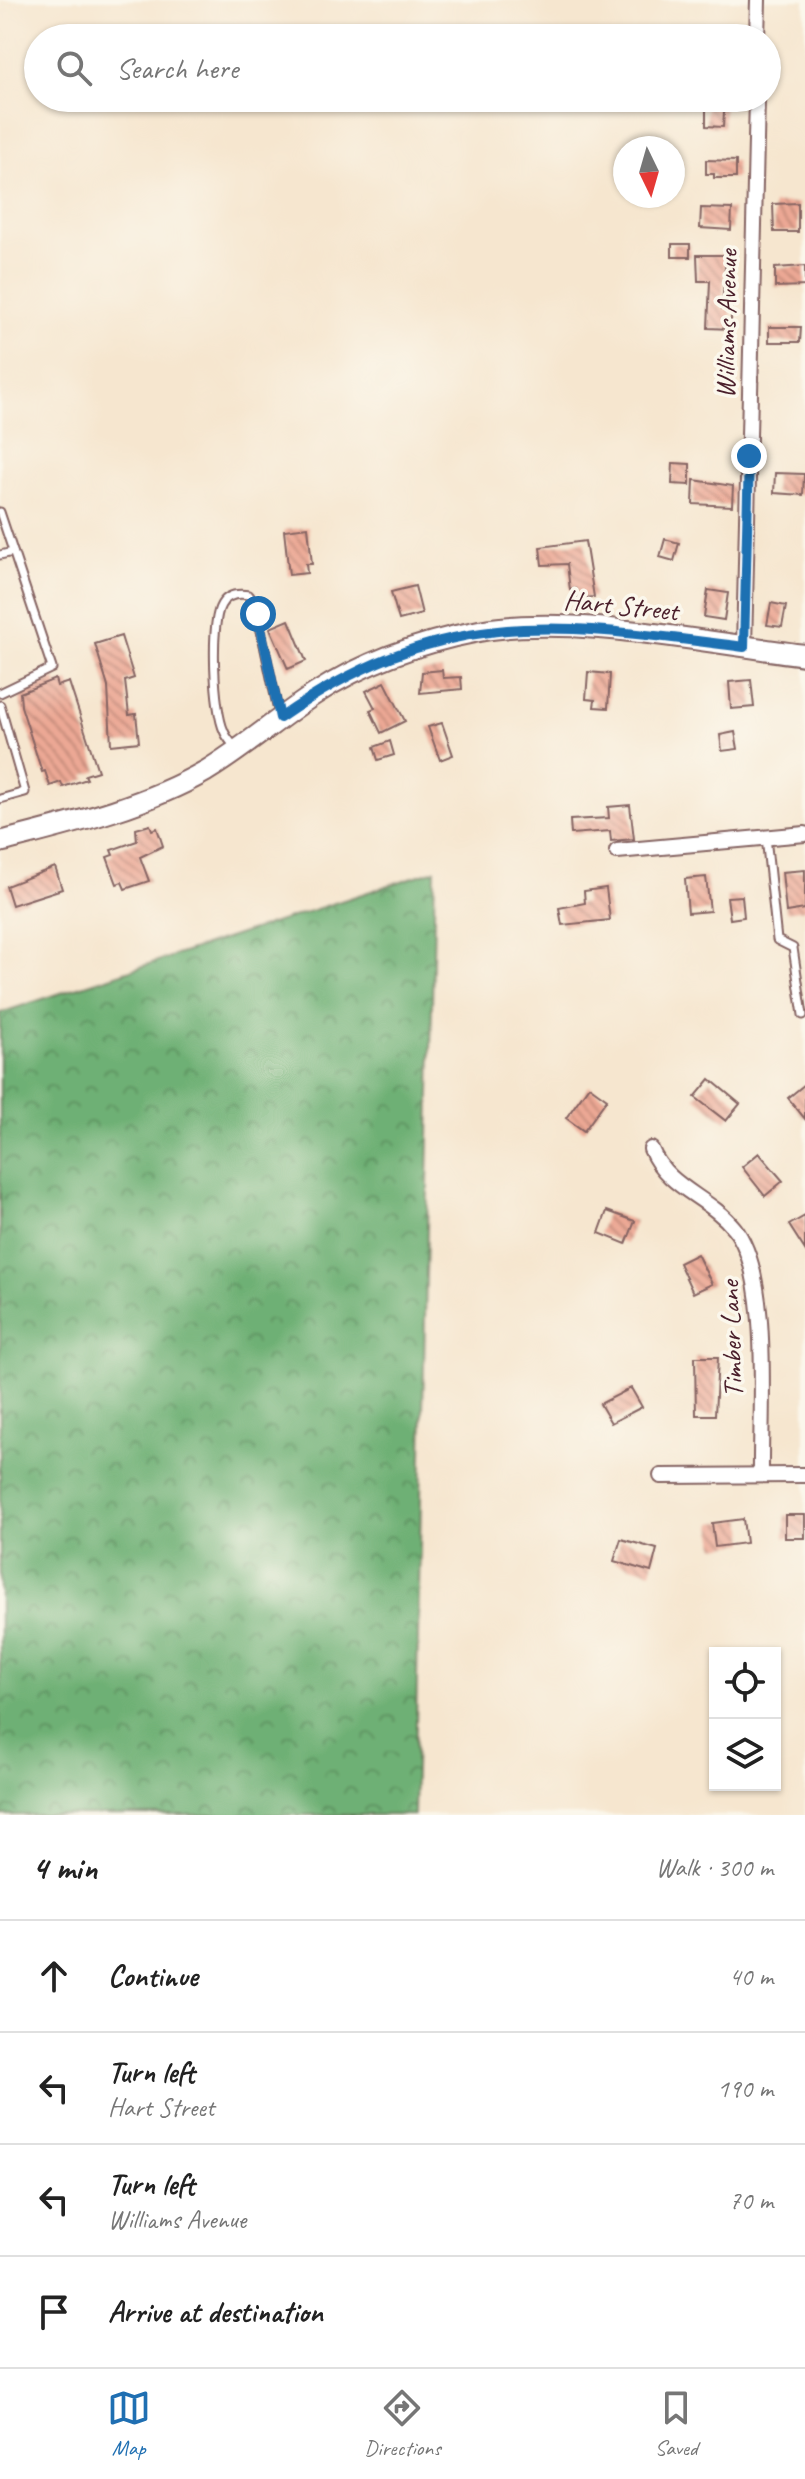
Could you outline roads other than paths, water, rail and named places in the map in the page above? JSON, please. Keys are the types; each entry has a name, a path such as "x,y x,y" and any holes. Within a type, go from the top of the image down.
{"main road":[{"name":"Hart Street","path":"0,842 144,800 206,771 280,718 359,670 429,643 482,631 580,628 805,655"}],"street":[{"path":"757,24 758,0"},
{"name":"Williams Avenue","path":"744,647 757,112"},
{"path":"617,851 805,834"},
{"name":"Timber Lane","path":"651,1149 669,1179 707,1203 729,1222 743,1240 753,1265 759,1311 761,1474"},
{"path":"661,1476 805,1475"}],"lane":[{"path":"0,512 52,668 0,693"},
{"path":"0,555 13,552"},
{"path":"236,749 223,730 217,675 217,618 221,604 229,596 249,595 255,603 280,718"},
{"path":"0,705 25,792 0,799"},
{"path":"766,837 777,940 793,948 803,1015"}]}
